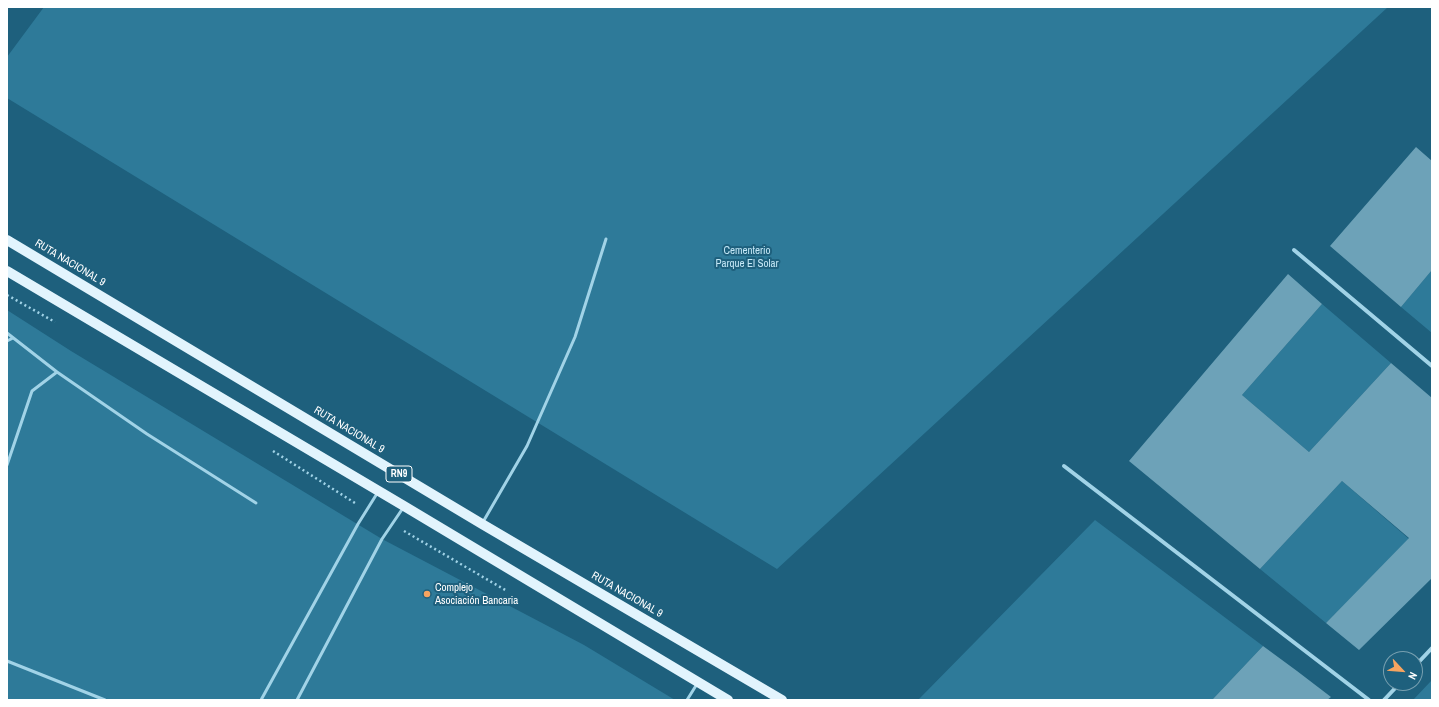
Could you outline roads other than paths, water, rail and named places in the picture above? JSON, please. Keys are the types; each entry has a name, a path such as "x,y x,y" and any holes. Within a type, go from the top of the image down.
{"main road":[{"name":"RUTA NACIONAL 9","path":"7,240 482,524 782,700"},
{"name":"RN9","path":"7,271 728,700"}],"street":[{"path":"1294,250 1432,366"},
{"path":"1064,466 1369,700"},
{"path":"1423,658 1432,648"},
{"path":"1384,700 1392,691"}],"lane":[{"path":"482,524 527,446 575,337 606,239"},
{"path":"7,333 57,372 147,434 256,503"},
{"path":"7,340 13,338"},
{"path":"7,465 32,391 57,372"},
{"path":"261,700 358,524 378,492"},
{"path":"297,700 382,539 404,506"},
{"path":"7,661 105,700"},
{"path":"687,700 698,682"}],"place":[{"name":"Complejo Asociación Bancaria","path":"427,594"}],"park label":[{"name":"Cementerio Parque El Solar","path":"747,257"}]}
